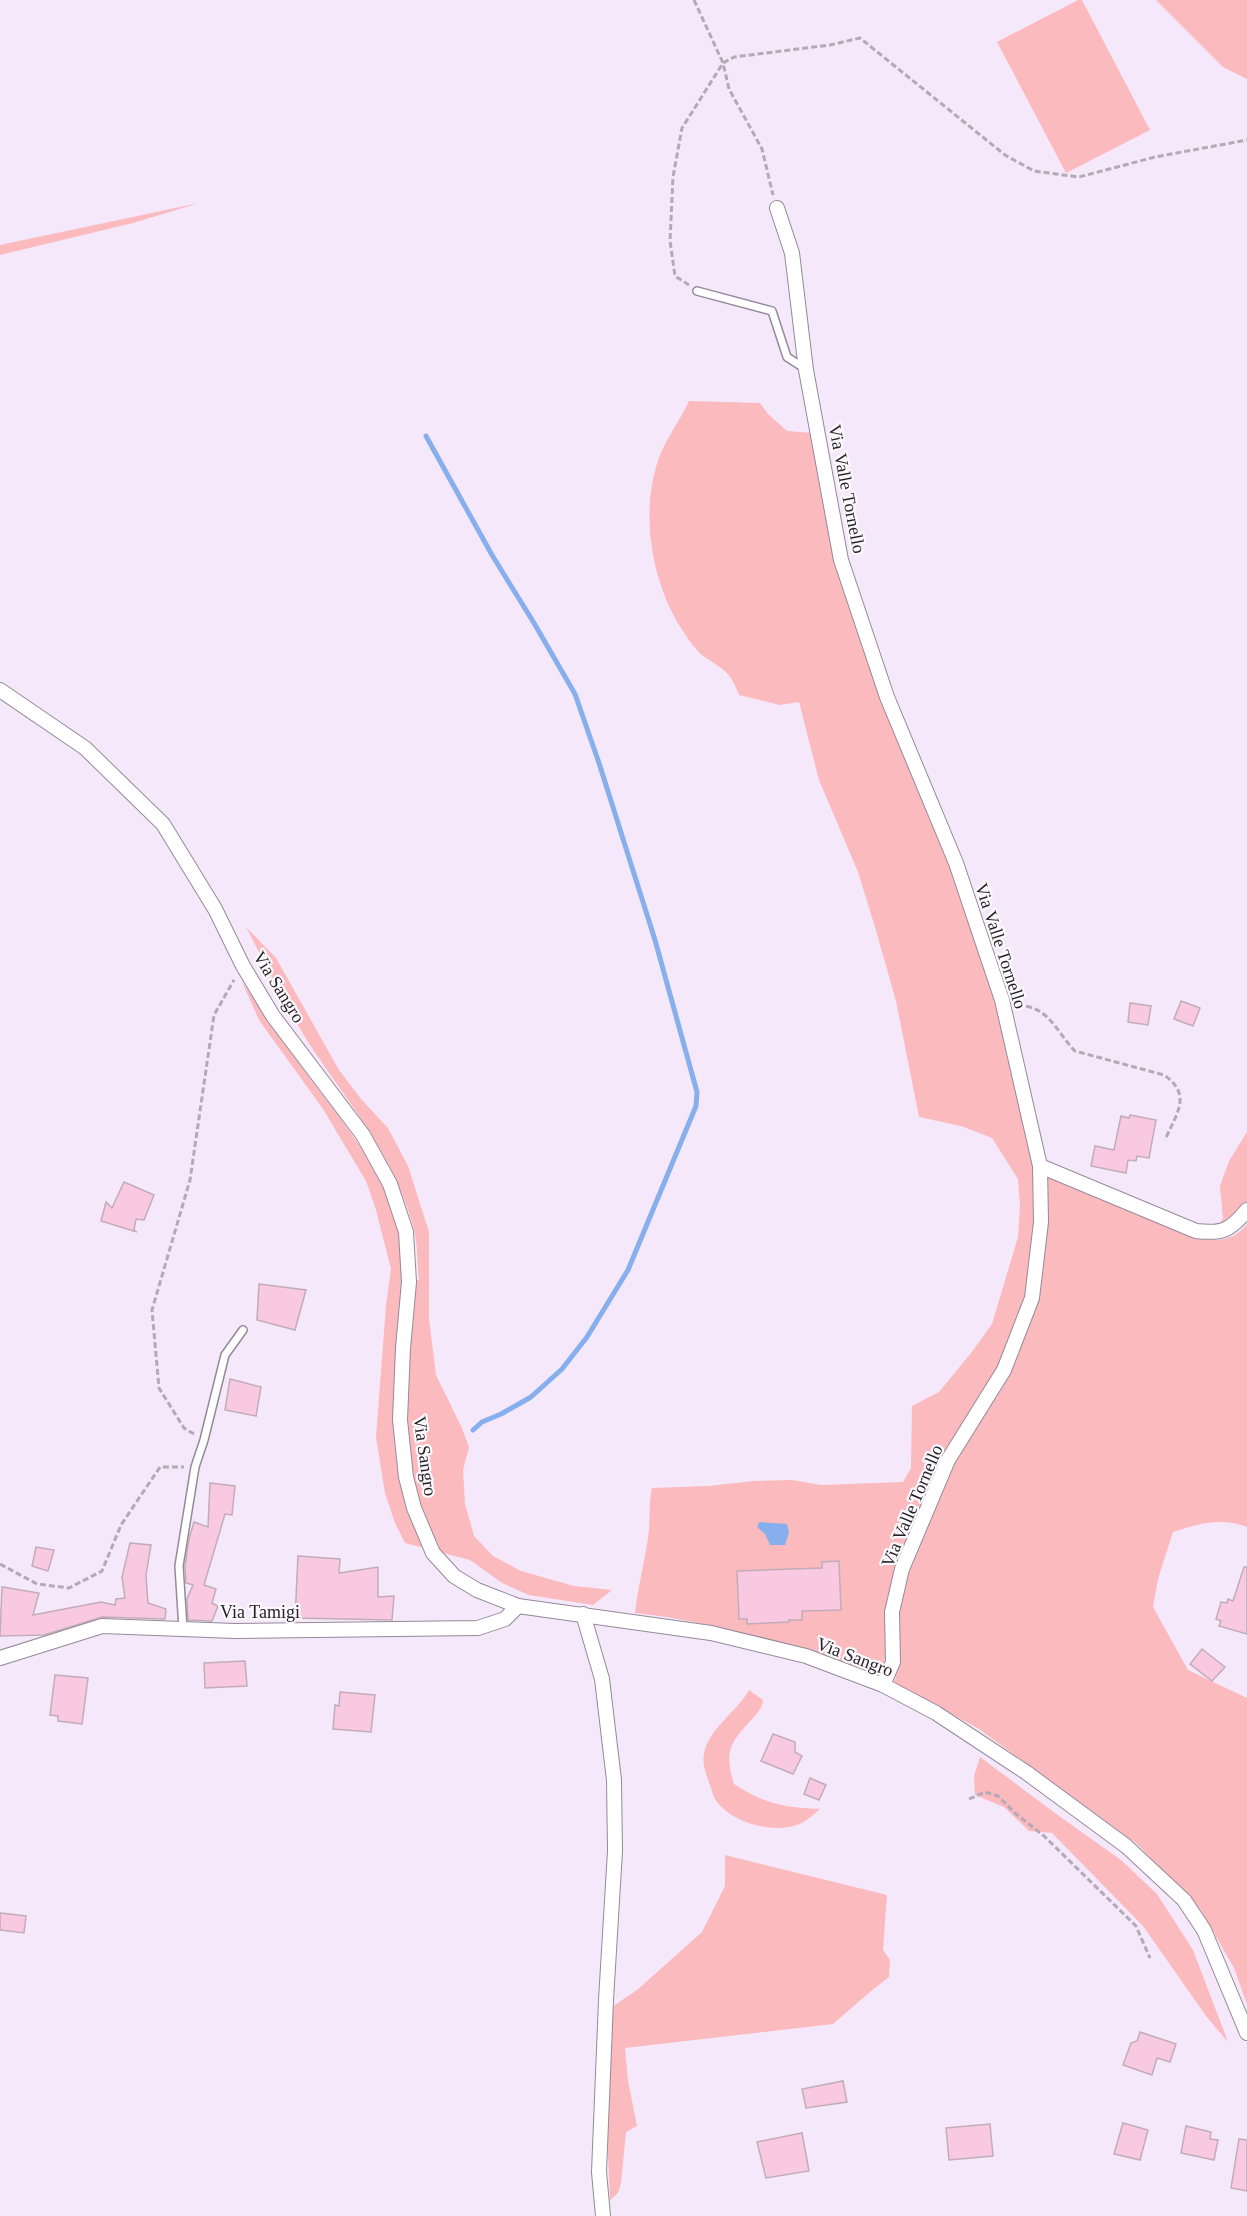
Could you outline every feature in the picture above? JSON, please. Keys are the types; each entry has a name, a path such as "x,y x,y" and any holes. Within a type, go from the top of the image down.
{"street":[{"name":"Via Valle Tornello","path":"777,208 792,253 806,370 841,560 887,697 956,863 1004,1008 1040,1166 1041,1222 1032,1298 1004,1370 948,1460 902,1569 892,1612 893,1662 883,1685"},
{"name":"Via Sangro","path":"0,690 85,748 163,824 215,909 243,966 273,1016 363,1136 390,1184 406,1232 409,1282 400,1420 406,1478 414,1508 433,1553 454,1575 477,1590 518,1606 711,1632 809,1657 883,1685 936,1713 1027,1773 1126,1846 1184,1900 1204,1930 1247,2033"},
{"path":"1040,1166 1196,1232 1215,1233 1235,1225 1247,1210"},
{"name":"Via Tamigi","path":"0,1658 102,1626 246,1630 478,1628 505,1619 518,1606"},
{"path":"583,1614 602,1678 614,1780 615,1851 599,2172 603,2216"}],"lane":[{"path":"697,291 772,311 787,357 806,370"},
{"path":"183,1629 179,1566 195,1467 225,1355 243,1330"}],"path":[{"path":"694,0 723,63 729,89 762,149 777,208"},
{"path":"697,291 675,276 670,241 673,177 682,128 723,63 734,57 830,45 860,38 1005,155 1034,171 1079,177 1155,157 1247,140"},
{"path":"204,1440 184,1428 159,1388 152,1310 190,1180 214,1015 243,966"},
{"path":"1004,1008 1021,1005 1040,1011 1057,1025 1065,1040 1075,1051 1164,1075 1173,1081 1181,1093 1179,1107 1165,1140"},
{"path":"0,1564 37,1584 69,1588 102,1571 121,1525 160,1467 195,1467"},
{"path":"969,1799 986,1792 998,1796 1044,1836 1136,1926 1150,1958"}],"shaded area":[{"path":"1082,0 1150,130 1066,173 997,42"},
{"path":"1156,0 1247,0 1247,79 1223,67"},
{"path":"199,203 133,223 0,255 0,245"},
{"path":"689,401 760,403 768,414 787,431 813,433 837,564 951,863 998,1007 1037,1173 1197,1239 1225,1239 1242,1230 1247,1224 1247,1527 1219,1522 1201,1524 1173,1532 1158,1579 1153,1607 1188,1670 1247,1698 1247,2004 1234,1968 1201,1910 1137,1844 979,1729 894,1682 901,1661 898,1635 888,1638 880,1676 729,1630 635,1613 648,1540 652,1488 792,1480 821,1485 903,1482 911,1468 912,1406 939,1392 992,1324 1018,1237 1020,1206 1018,1179 992,1138 961,1126 919,1117 896,1001 875,927 858,872 819,780 799,702 780,705 739,695 728,675 702,655 691,643 664,594 652,549 650,502 659,458"},
{"path":"246,927 276,958 339,1070 361,1099 388,1128 408,1166 429,1232 429,1319 436,1375 469,1447 463,1470 465,1504 474,1536 493,1556 521,1571 574,1586 612,1590 593,1605 529,1595 502,1583 470,1560 405,1543 395,1523 385,1493 376,1437 391,1269 376,1210 366,1181 323,1109 259,1020 242,982 350,1132 386,1191 401,1235 404,1281 419,1280 414,1230 406,1205 385,1158 314,1051 278,990"},
{"path":"1247,1132 1247,1203 1235,1219 1213,1230 1223,1219 1220,1186 1229,1161"},
{"path":"749,1690 763,1700 759,1711 732,1746 729,1762 734,1784 775,1804 820,1809 802,1823 780,1828 756,1825 724,1810 714,1796 705,1769 704,1753 712,1735"},
{"path":"980,1757 1121,1860 1157,1894 1193,1950 1228,2042 1206,2016 1143,1926 1052,1833 1029,1831 1004,1807 975,1795 974,1776"},
{"path":"725,1855 887,1895 883,1950 890,1960 889,1977 833,2024 625,2048 628,2081 637,2126 626,2132 621,2183 618,2193 610,2200 607,2131 609,2009 637,1990 702,1932 725,1886"}],"water":[{"path":"759,1522 787,1524 789,1533 785,1545 770,1545 765,1534 757,1527"}],"building":[{"path":"1181,1001 1200,1008 1193,1026 1174,1019"},
{"path":"1130,1003 1151,1006 1148,1025 1128,1022"},
{"path":"1130,1115 1156,1120 1149,1158 1137,1156 1136,1161 1128,1160 1126,1173 1091,1166 1095,1146 1114,1150 1121,1116 1129,1118"},
{"path":"124,1182 154,1195 144,1220 136,1219 134,1230 137,1232 101,1221 106,1202 112,1208"},
{"path":"259,1284 306,1290 295,1330 257,1320"},
{"path":"230,1379 261,1387 256,1416 225,1410"},
{"path":"210,1483 235,1486 232,1515 225,1514 204,1585 216,1589 212,1603 218,1606 212,1621 188,1620 187,1599 193,1585 186,1583 185,1566 189,1539 194,1522 208,1527"},
{"path":"130,1543 151,1545 146,1575 148,1603 166,1609 165,1619 102,1617 44,1635 0,1636 2,1587 39,1593 33,1615 101,1602 115,1605 116,1599 125,1598 122,1577"},
{"path":"36,1547 54,1550 48,1571 32,1566"},
{"path":"298,1556 340,1559 339,1573 378,1567 378,1597 394,1596 392,1620 295,1618"},
{"path":"839,1561 841,1610 802,1611 802,1620 789,1620 789,1622 747,1624 747,1619 739,1619 737,1571 822,1568 822,1562"},
{"path":"1244,1567 1247,1567 1247,1634 1219,1626 1221,1621 1216,1619 1221,1602 1227,1603 1228,1599 1233,1601"},
{"path":"1202,1649 1225,1667 1212,1681 1190,1664"},
{"path":"245,1661 247,1686 205,1688 204,1663"},
{"path":"55,1675 88,1678 82,1724 58,1721 58,1716 50,1715"},
{"path":"340,1692 375,1695 371,1732 333,1729 335,1705 339,1706"},
{"path":"773,1734 795,1742 795,1752 802,1756 793,1774 761,1761"},
{"path":"810,1778 826,1785 819,1800 804,1794"},
{"path":"0,1913 26,1916 24,1933 0,1930"},
{"path":"1140,2032 1176,2044 1170,2062 1157,2058 1152,2075 1123,2065 1131,2043 1137,2041"},
{"path":"843,2081 847,2102 806,2108 802,2089"},
{"path":"1123,2123 1148,2130 1140,2160 1114,2154"},
{"path":"990,2124 993,2156 949,2160 946,2128"},
{"path":"1186,2126 1211,2132 1210,2139 1218,2140 1214,2160 1181,2153"},
{"path":"802,2133 809,2171 766,2178 757,2142"},
{"path":"1239,2139 1247,2140 1247,2191 1231,2188"}],"waterway":[{"path":"426,436 492,555 575,694 655,940 697,1092 696,1106 628,1270 587,1337 562,1369 531,1397 482,1422 473,1430"}]}
